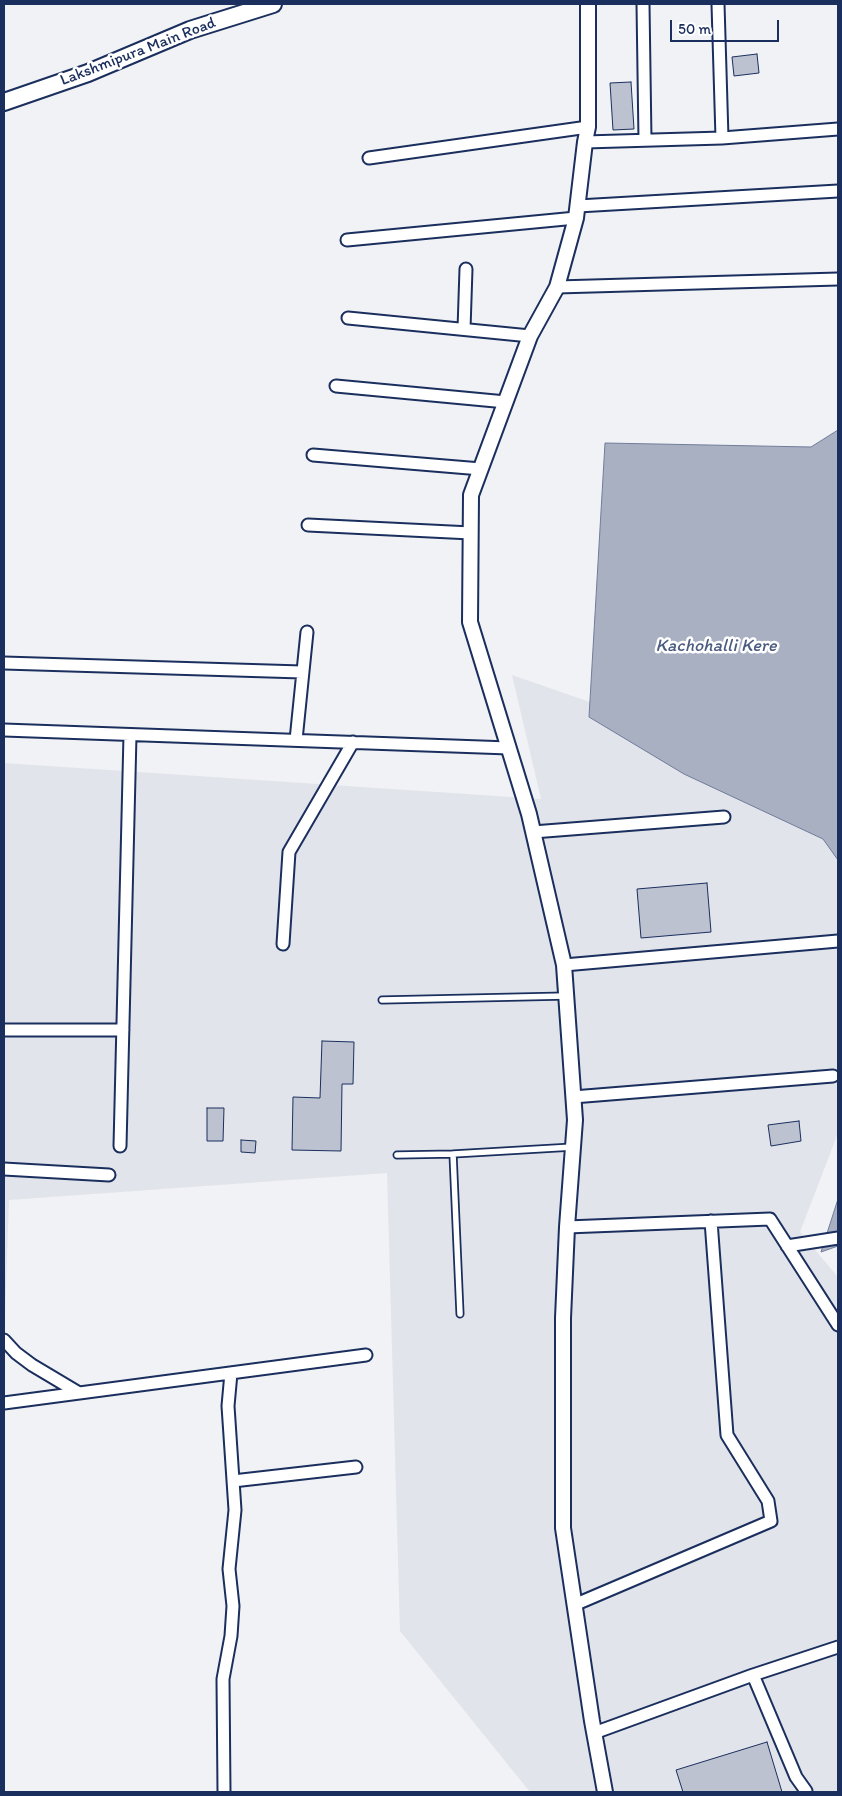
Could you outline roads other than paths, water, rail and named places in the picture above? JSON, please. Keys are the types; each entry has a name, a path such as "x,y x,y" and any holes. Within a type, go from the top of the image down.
{"main road":[{"name":"Lakshmipura Main Road","path":"4,102 88,73 190,30 273,4"}],"street":[{"path":"588,4 588,127 577,212 557,287 530,336 471,495 470,622 533,832 564,965 575,1120 567,1227 563,1318 563,1528 594,1734 605,1792"},
{"path":"642,4 646,140"},
{"path":"718,4 722,138"},
{"path":"369,158 588,127"},
{"path":"585,142 722,138 838,129"},
{"path":"346,240 577,212 838,191"},
{"path":"464,329 466,269"},
{"path":"557,287 838,279"},
{"path":"348,318 530,336"},
{"path":"336,386 506,402"},
{"path":"313,455 481,469"},
{"path":"308,525 471,533"},
{"path":"296,740 307,632"},
{"path":"4,662 302,672"},
{"path":"4,730 509,748"},
{"path":"120,1146 130,735"},
{"path":"284,944 288,852 353,742"},
{"path":"533,832 724,817"},
{"path":"564,965 838,941"},
{"path":"4,1030 123,1030"},
{"path":"573,1097 833,1076"},
{"path":"4,1169 109,1175"},
{"path":"567,1227 770,1219 838,1325"},
{"path":"574,1605 771,1521 768,1501 727,1435 711,1221"},
{"path":"787,1246 838,1238"},
{"path":"4,1340 16,1353 32,1365 79,1393"},
{"path":"4,1402 366,1355"},
{"path":"224,1792 224,1679 231,1636 233,1606 229,1569 235,1510 228,1406 231,1373"},
{"path":"233,1480 356,1467"},
{"path":"594,1734 753,1675 838,1646"},
{"path":"753,1675 796,1777 806,1791"}],"lane":[{"path":"382,1000 566,996"},
{"path":"397,1155 453,1154 573,1147"},
{"path":"453,1154 460,1314"}],"water":[{"name":"Kachohalli Kere","path":"838,430 838,860 823,839 684,774 589,717 605,443 811,447"},
{"path":"838,1199 838,1246 821,1252"}]}
